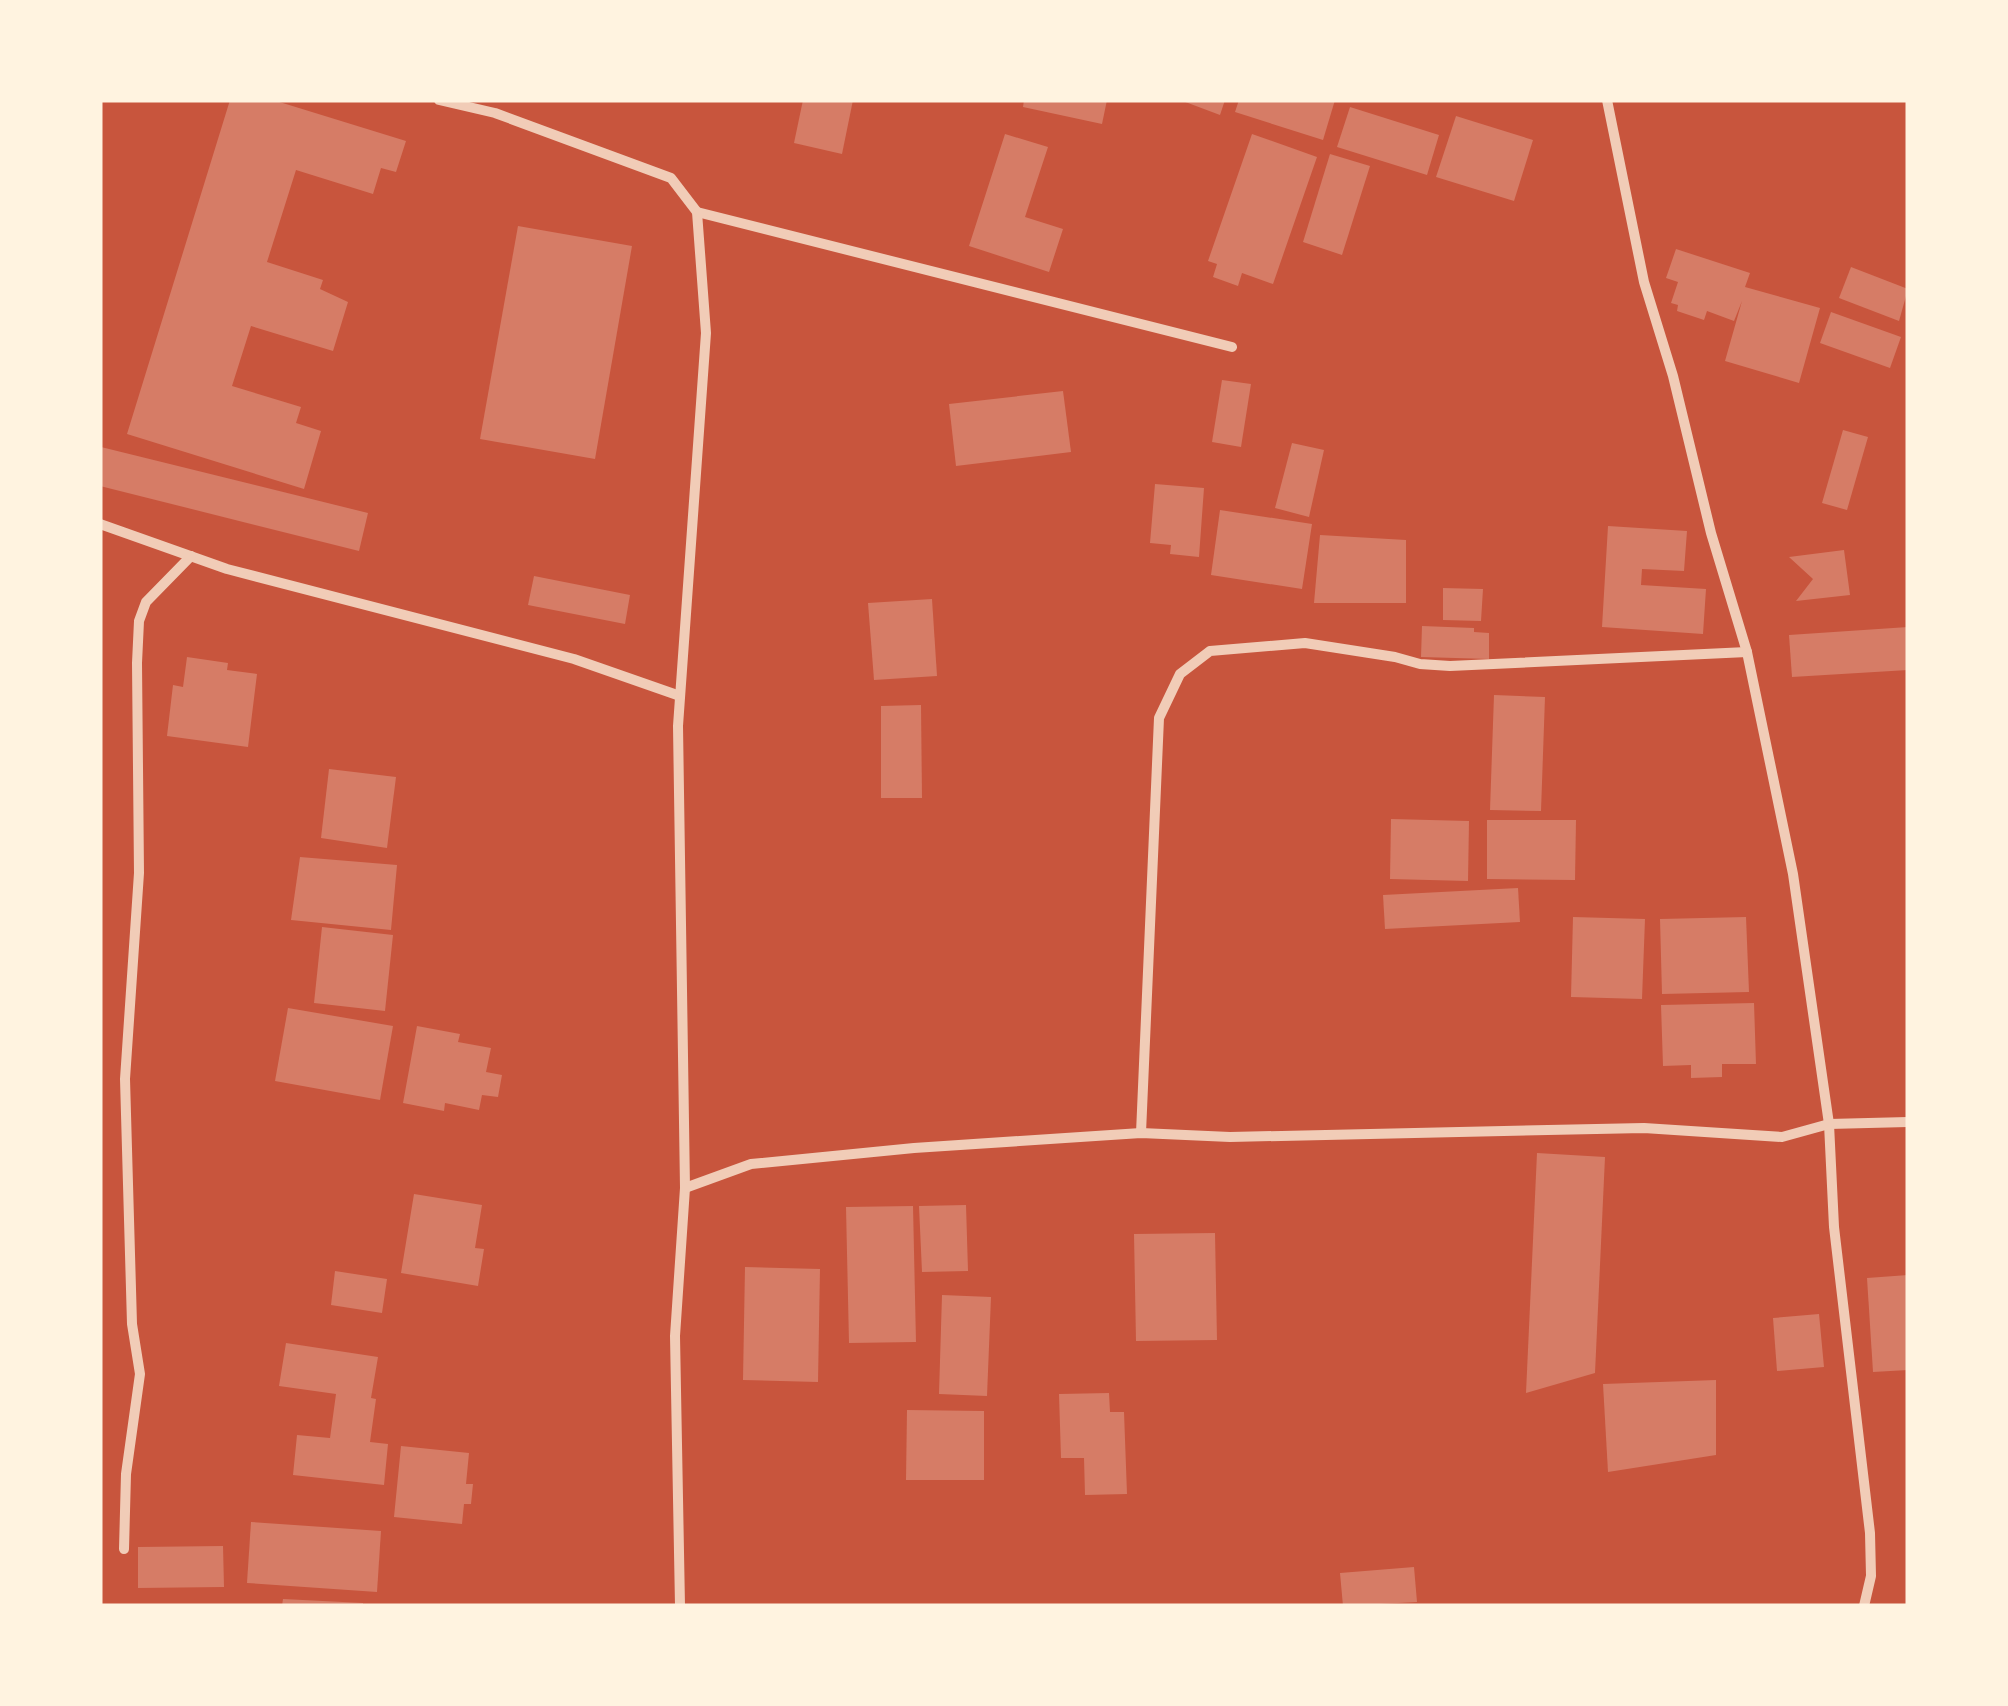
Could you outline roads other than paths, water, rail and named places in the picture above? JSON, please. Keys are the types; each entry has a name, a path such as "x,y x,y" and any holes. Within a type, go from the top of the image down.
{"street":[{"path":"439,100 495,113 672,178 697,212 706,333 678,726 686,1188 675,1336 680,1606"},
{"path":"1607,100 1644,282 1746,652 1793,874 1828,1124 1834,1227 1870,1533 1871,1576 1864,1606"},
{"path":"697,212 1232,347"},
{"path":"100,524 191,556 385,612 574,659 680,696"},
{"path":"124,1549 126,1474 140,1374 132,1324 125,1080 139,873 138,635 146,602 191,556"},
{"path":"1141,1133 1159,718 1180,674 1210,651 1305,643 1450,666 1746,652"},
{"path":"686,1188 751,1164 914,1148 1141,1133 1230,1137 1644,1128 1782,1136 1828,1124 1908,1122"}]}
